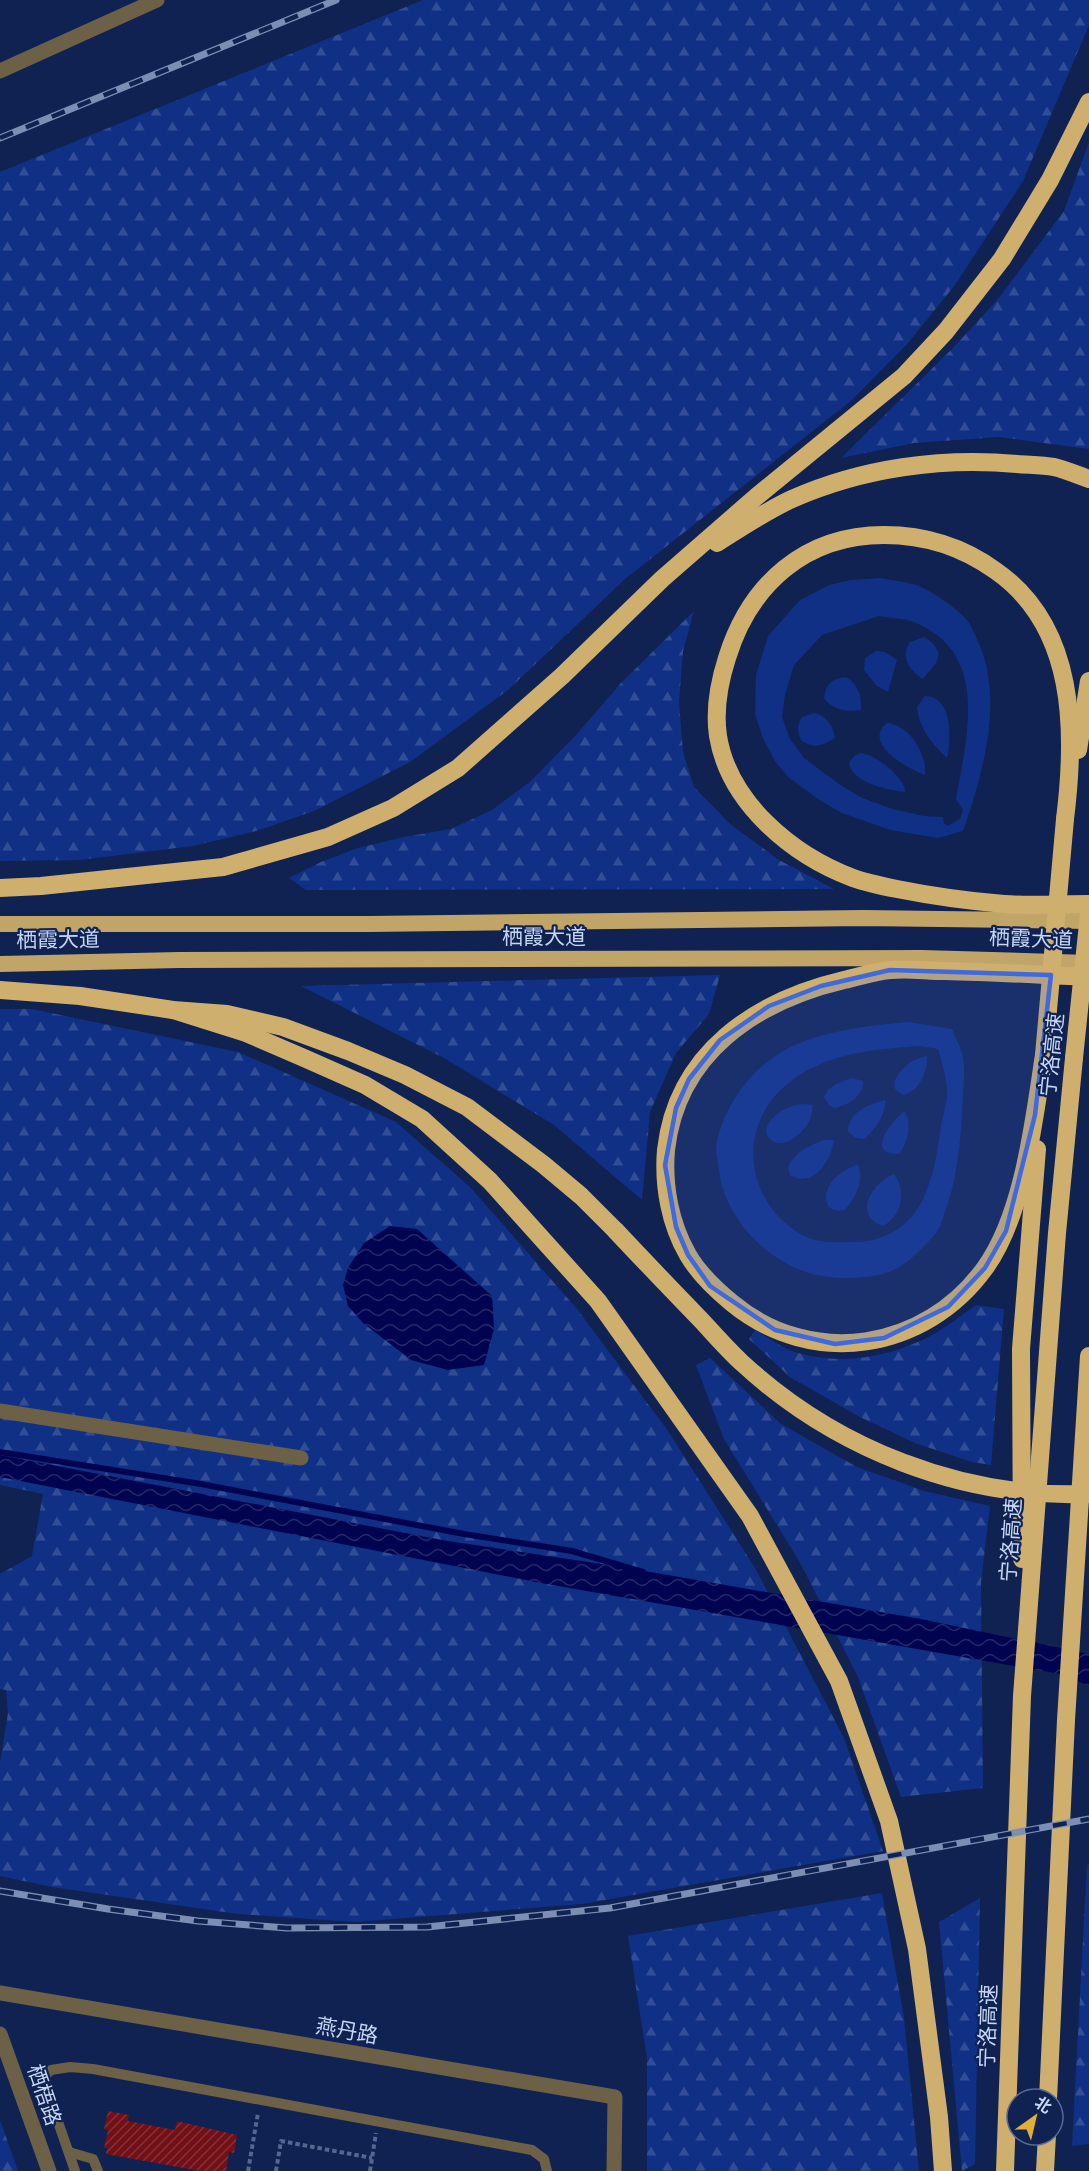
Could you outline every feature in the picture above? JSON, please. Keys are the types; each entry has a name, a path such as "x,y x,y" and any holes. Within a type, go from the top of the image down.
{"highway":[{"path":"0,888 41,886 223,867 328,837 393,808 458,768 562,676 662,579 756,497 904,376 946,331 1002,259 1050,180 1089,102"},
{"path":"662,579 757,518 792,499 874,472 915,466 982,461 1053,467 1089,479"},
{"path":"1068,795 1069,708 1062,667 1048,633 1033,604 1011,581 987,564 958,549 932,540 902,535 868,535 837,542 807,554 784,568 766,584 748,608 734,634 720,678 717,708 718,737 729,770 740,792 761,818 785,840 814,859 854,878 918,893 1005,904 1089,904"},
{"path":"1022,1696 1021,1349 1065,819 1089,681"},
{"name":"宁洛高速","path":"1005,2171 1022,1696 1057,1233 1089,914"},
{"name":"栖霞大道","path":"0,924 357,924 851,918 1089,921"},
{"name":"栖霞大道","path":"0,964 191,960 910,958 1089,963"},
{"path":"1044,1055 1035,1115 1020,1185 1006,1231 985,1268 954,1301 930,1319 884,1338 858,1343 835,1344 794,1337 762,1324 743,1312 710,1286 688,1255 676,1227 667,1195 665,1165 668,1138 676,1108 689,1079 720,1040 743,1022 769,1006 821,986 890,970 1089,977"},
{"path":"0,990 80,996 173,1010 227,1014 283,1027 405,1075 467,1107 544,1165 581,1196 742,1363 790,1401 837,1433 902,1463 972,1483 1015,1492 1089,1494"},
{"path":"173,1010 246,1033 304,1058 365,1085 422,1119 490,1181 598,1301 750,1516 839,1681 889,1821 917,1949 939,2117 943,2171"},
{"path":"1049,2087 1067,1708 1089,1356"},
{"path":"1045,2171 1046,2147"}],"street":[{"path":"0,71 157,0"},
{"path":"0,1411 300,1458"},
{"name":"燕丹路","path":"0,1993 615,2097 614,2171"},
{"name":"栖梧路","path":"0,2034 49,2171"}],"lane":[{"path":"75,2171 44,2077 51,2070 70,2067 93,2069 532,2150 544,2159 547,2171"},
{"path":"69,2152 93,2159 98,2171"}],"path":[{"path":"248,2171 260,2100"},
{"path":"370,2171 378,2122"},
{"path":"276,2171 281,2141 372,2158"}],"highlighted area":[{"path":"890,970 1051,975 1035,1115 1006,1231 985,1268 948,1307 884,1338 835,1344 775,1330 710,1286 688,1255 676,1227 665,1165 676,1108 689,1079 720,1040 769,1006 821,986"}],"green space":[{"path":"423,0 1089,0 1089,25 1023,181 955,285 908,343 852,400 625,579 508,690 410,762 314,811 256,831 193,846 79,860 0,861 0,172"},
{"path":"1089,142 1089,449 999,437 914,443 841,458 953,348 999,298 1064,211"},
{"path":"881,578 921,587 962,614 977,639 985,662 990,710 984,760 963,831 938,838 890,830 842,813 788,777 775,761 763,738 755,714 756,675 768,636 800,600 829,585 851,580","holes":["879,616 911,621 936,634 953,652 963,673 968,697 968,723 956,799 963,810 960,819 948,826 944,823 943,817 924,816 892,809 860,797 839,784 804,758 790,739 782,717 785,695 794,665 822,635"]},
{"path":"694,611 683,651 679,702 683,752 694,787 730,824 779,860 834,889 306,890 289,878 321,862 358,848 451,829 492,810 531,781 577,734 620,684"},
{"path":"924,637 936,648 938,658 922,679 910,667 906,653 910,642"},
{"path":"876,651 885,652 897,660 888,692 877,686 864,670 865,658"},
{"path":"846,677 854,683 858,691 861,710 841,710 832,706 824,698 826,689 831,683"},
{"path":"925,696 934,698 945,710 949,730 947,758 931,741 920,722 917,707"},
{"path":"814,713 822,716 828,722 835,738 814,746 801,740 798,728 802,717"},
{"path":"887,723 902,729 915,742 923,758 925,775 898,761 883,746 880,739 881,731"},
{"path":"860,753 867,754 881,762 895,774 904,786 905,792 872,784 857,776 849,763 854,756"},
{"path":"720,975 709,1014 676,1053 650,1112 642,1200 554,1125 444,1058 301,986"},
{"path":"0,1009 32,1009 238,1052 396,1122 470,1187 577,1309 668,1431 755,1568 844,1738 883,1851 582,1904 355,1922 238,1914 52,1887 0,1876 0,1763 8,1713 6,1690 0,1689 0,1574 32,1556 43,1494 0,1485"},
{"path":"909,1022 952,1029 962,1054 964,1067 959,1151 951,1193 937,1232 906,1262 883,1274 850,1278 829,1277 793,1267 762,1247 738,1219 729,1203 722,1186 716,1152 726,1114 751,1077 785,1050 829,1034 862,1027","holes":["921,1046 938,1049 946,1079 946,1101 931,1179 923,1199 910,1218 902,1226 882,1237 858,1242 810,1239 785,1223 770,1206 760,1187 754,1166 754,1145 758,1124 768,1105 784,1087 799,1076 831,1060 885,1049"]},
{"path":"927,1056 924,1074 918,1085 903,1095 895,1089 894,1082 903,1068 916,1059"},
{"path":"852,1078 863,1081 858,1096 839,1107 834,1108 829,1105 824,1097 828,1090"},
{"path":"885,1100 884,1111 879,1121 864,1139 856,1138 848,1132 851,1119 855,1114"},
{"path":"803,1104 813,1105 812,1112 807,1124 798,1135 780,1143 769,1138 766,1130 774,1117 787,1108"},
{"path":"905,1111 909,1128 905,1144 899,1154 889,1153 883,1149 884,1136"},
{"path":"824,1140 834,1140 829,1156 820,1171 806,1178 790,1175 788,1167 795,1157 808,1147"},
{"path":"858,1164 860,1177 853,1199 845,1210 832,1209 826,1201 830,1184 839,1174"},
{"path":"894,1174 900,1187 900,1202 895,1216 883,1226 874,1221 867,1207 869,1199 879,1184"},
{"path":"976,1305 1004,1309 991,1465 972,1462 915,1443 860,1417 790,1377 749,1339 755,1330 787,1349 805,1355 843,1359 862,1358 900,1349 917,1342 940,1331"},
{"path":"710,1358 781,1424 857,1467 924,1491 990,1506 981,1582 983,1788 901,1797 858,1677 801,1564 724,1439 696,1365"},
{"path":"1089,1864 1089,2144 1072,2146 1087,1865"},
{"path":"882,1893 904,2018 919,2171 647,2171 647,2058 628,1936"},
{"path":"980,1898 975,2164 962,2171 939,1922"},
{"path":"0,2120 18,2171 0,2171"}],"water":[{"path":"390,1226 417,1229 492,1296 494,1329 484,1365 448,1370 411,1360 363,1323 348,1306 343,1285 348,1268 364,1243"},
{"path":"0,1455 442,1540 622,1567 921,1619 1080,1652 1089,1655 1089,1686 1060,1674 541,1583 0,1477"}],"building":[{"path":"108,2111 129,2115 128,2121 175,2130 177,2121 237,2135 234,2153 229,2152 226,2171 200,2171 106,2154 107,2148 104,2148 108,2130 104,2129"}],"waterway":[{"path":"0,1452 201,1484 464,1534 572,1551 643,1572"}],"railway":[{"path":"0,138 336,0"},
{"path":"0,1891 198,1921 287,1928 427,1927 610,1908 1089,1819"}]}
